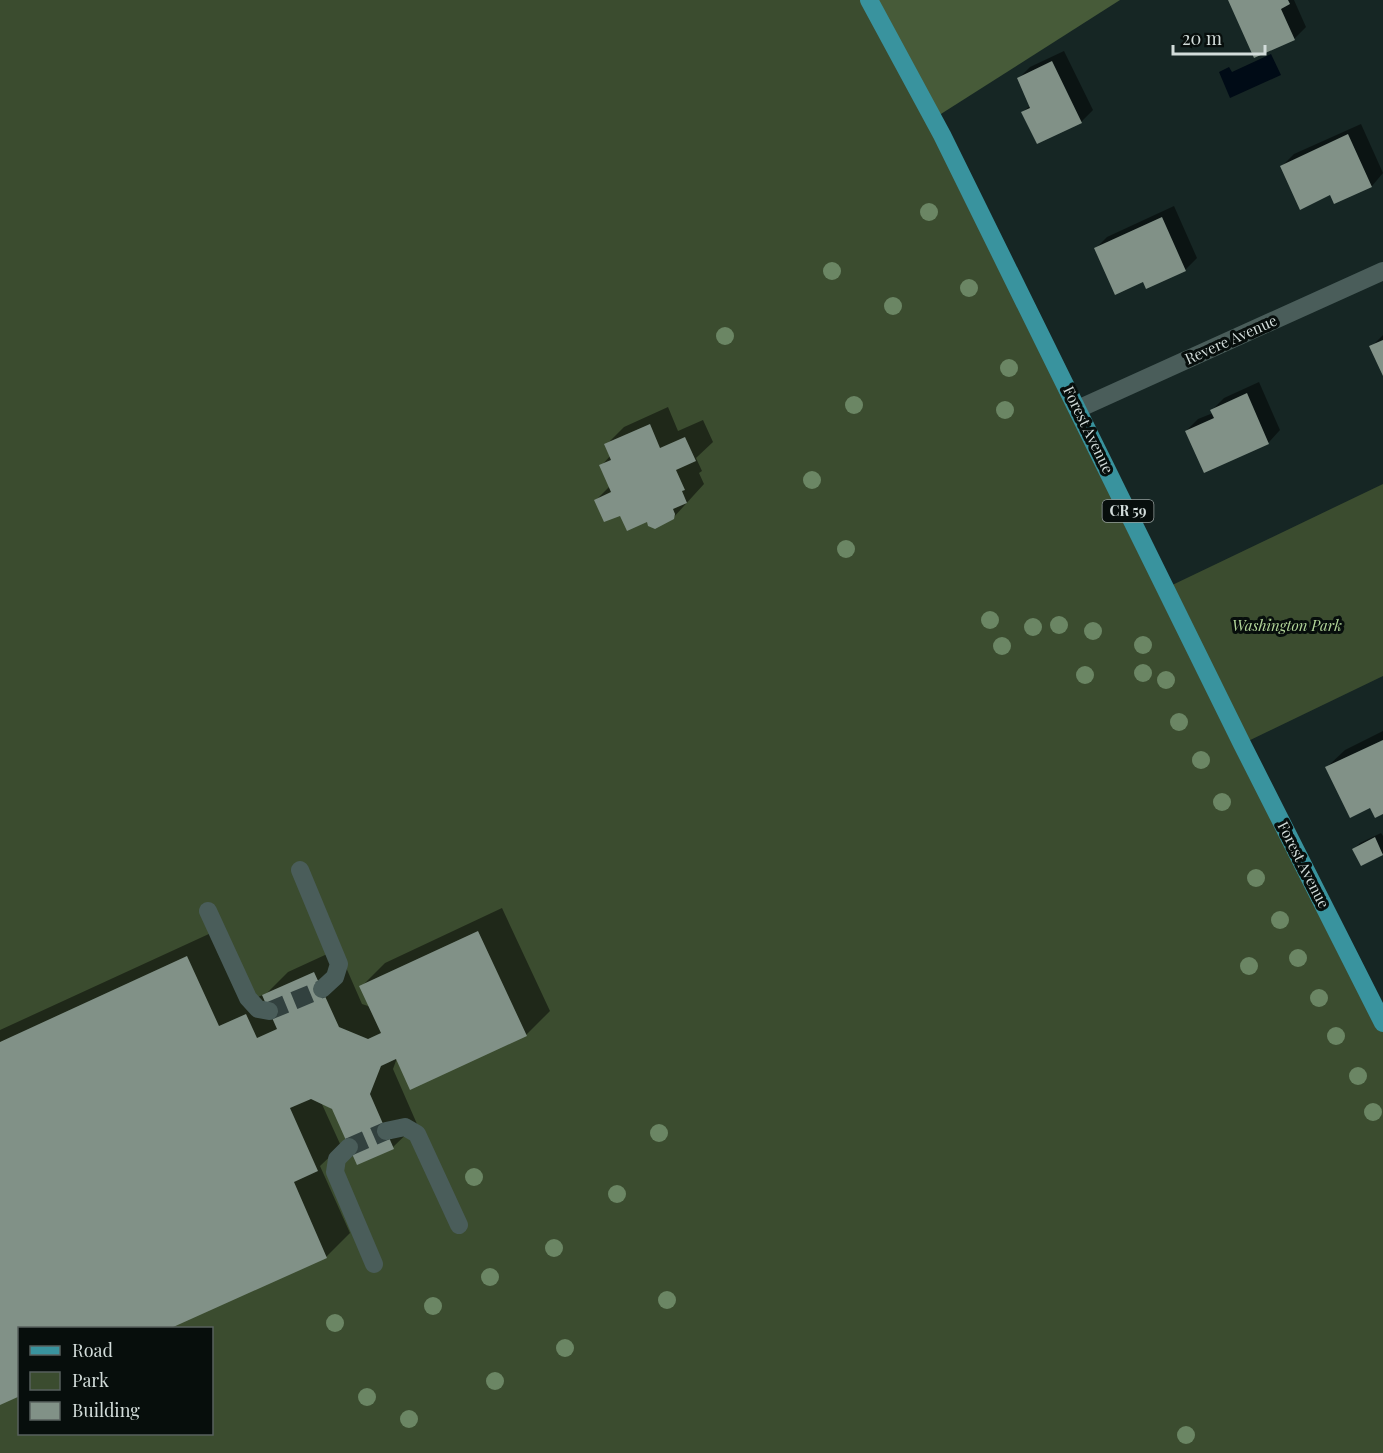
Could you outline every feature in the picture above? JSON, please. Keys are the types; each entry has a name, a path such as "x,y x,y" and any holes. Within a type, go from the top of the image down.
{"main road":[{"name":"Forest Avenue","path":"869,0 942,135 1242,744 1383,1023"}],"street":[{"name":"Revere Avenue","path":"1078,409 1383,271"},
{"path":"300,870 339,964 335,977 322,989"},
{"path":"208,911 246,995 258,1009 269,1011"},
{"path":"386,1131 405,1128 417,1134 459,1225"},
{"path":"349,1147 337,1159 334,1172 374,1264"}],"green space":[{"name":"Washington Park","path":"0,0 869,0 1166,588 1383,484 1383,676 1242,744 1383,1023 1383,1453 0,1453"},
{"path":"869,0 1120,0 933,119"}],"shaded area":[{"path":"1271,54 1281,75 1230,98 1219,72 1229,67 1232,72"}],"building":[{"path":"1228,0 1288,0 1290,4 1281,9 1295,40 1254,58"},
{"path":"1052,61 1082,123 1037,144 1021,112 1030,108 1017,78"},
{"path":"1348,134 1372,187 1334,204 1330,195 1300,210 1280,166"},
{"path":"1162,217 1186,271 1146,289 1143,282 1115,295 1094,248"},
{"path":"1383,340 1383,376 1369,346"},
{"path":"1247,393 1269,444 1204,473 1185,431 1214,418 1210,410"},
{"path":"650,424 660,448 685,437 696,461 676,470 685,490 682,491 687,503 673,509 674,519 655,529 648,526 647,522 627,531 620,516 604,522 594,500 611,492 599,465 611,460 604,444"},
{"path":"1383,740 1383,814 1375,818 1370,808 1350,818 1325,767"},
{"path":"1375,837 1383,855 1361,866 1352,849"},
{"path":"478,931 527,1036 410,1090 396,1059 381,1066 370,1094 394,1149 357,1165 332,1109 311,1099 290,1108 318,1171 294,1182 327,1258 173,1327 18,1327 18,1397 0,1405 0,1042 187,956 219,1026 246,1014 257,1038 277,1029 262,995 314,972 339,1027 368,1039 381,1033 359,986"}],"tunnel":[{"path":"269,1011 322,989"},
{"path":"349,1147 386,1131"}]}
